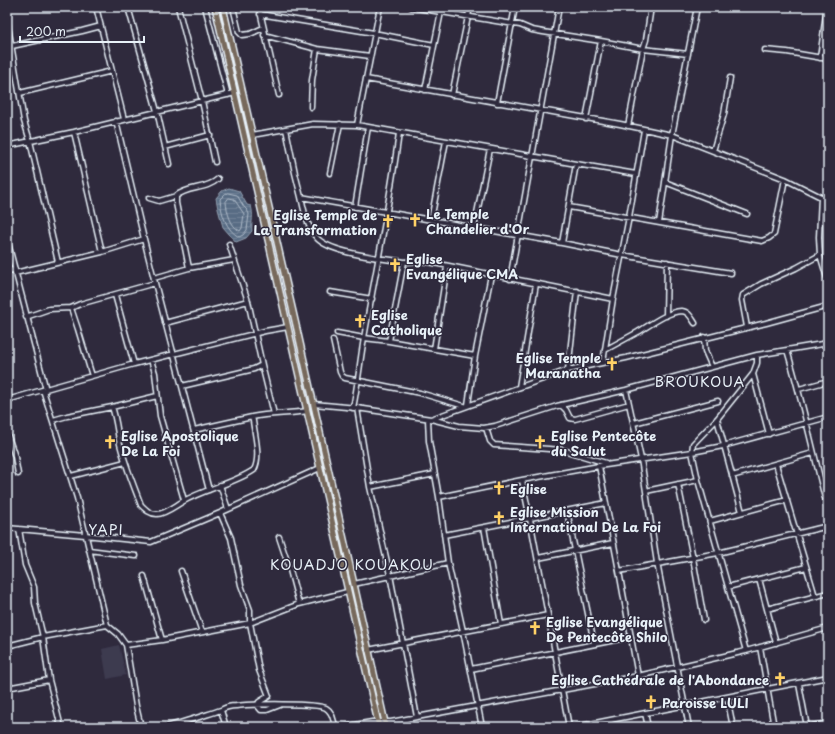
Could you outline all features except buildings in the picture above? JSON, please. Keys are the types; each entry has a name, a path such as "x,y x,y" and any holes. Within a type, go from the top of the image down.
{"main road":[{"path":"215,7 378,724"},
{"path":"223,7 314,404 385,724"}],"street":[{"path":"96,7 124,119"},
{"path":"128,7 157,111 168,164"},
{"path":"178,7 216,162"},
{"path":"205,7 228,95"},
{"path":"233,7 239,32 242,35 250,34 263,28"},
{"path":"259,7 264,35 279,95"},
{"path":"357,125 380,7"},
{"path":"411,7 513,24 532,30 601,41 643,50 688,54"},
{"path":"452,95 470,7"},
{"path":"496,103 513,24 515,7"},
{"path":"510,279 559,7"},
{"path":"628,126 646,40 651,7"},
{"path":"659,223 672,136 697,7"},
{"path":"820,58 827,7"},
{"path":"425,90 441,12"},
{"path":"260,14 374,33 434,45"},
{"path":"7,20 24,121 58,262"},
{"path":"12,46 101,26"},
{"path":"264,35 317,48 370,56"},
{"path":"586,119 601,41"},
{"path":"311,107 312,80 317,48"},
{"path":"765,50 828,59"},
{"path":"20,93 112,70"},
{"path":"713,151 724,114 730,78"},
{"path":"366,79 628,126 672,136 785,179 821,197 828,198"},
{"path":"7,146 74,132 235,93"},
{"path":"116,121 154,278 154,284 210,490"},
{"path":"252,135 313,124 357,125 400,134 636,174"},
{"path":"330,173 340,124"},
{"path":"355,207 368,127"},
{"path":"286,129 295,173 308,223 316,237 324,244 347,252 404,262 421,261 613,299"},
{"path":"603,362 644,130"},
{"path":"74,132 102,252"},
{"path":"400,134 364,338 355,408 370,487 390,575 417,718"},
{"path":"165,147 210,135"},
{"path":"431,220 446,141"},
{"path":"474,228 490,149"},
{"path":"562,243 576,164"},
{"path":"149,198 159,200 176,196 185,190 212,185 218,179"},
{"path":"569,207 762,241 774,234 785,179"},
{"path":"665,182 747,214"},
{"path":"176,196 176,203 189,268"},
{"path":"301,197 622,255 731,273"},
{"path":"821,197 818,228 820,255 828,281"},
{"path":"7,239 53,420 71,476 107,626 118,634 126,645 141,727"},
{"path":"7,271 15,271 102,252 144,239"},
{"path":"229,244 248,301 274,414"},
{"path":"747,327 742,300 743,295 761,284 820,255"},
{"path":"154,278 189,268 234,260"},
{"path":"389,341 404,262"},
{"path":"666,316 667,262"},
{"path":"434,349 447,267"},
{"path":"466,405 491,275"},
{"path":"26,317 50,309 71,308 80,304 154,284"},
{"path":"519,387 536,284"},
{"path":"568,370 577,291"},
{"path":"330,292 372,299"},
{"path":"115,295 134,364"},
{"path":"165,322 248,301"},
{"path":"430,419 568,370 626,358 828,306"},
{"path":"71,308 92,376"},
{"path":"605,350 655,321 681,311 690,316 695,322"},
{"path":"7,400 134,364 256,333 288,327"},
{"path":"337,333 476,356"},
{"path":"704,338 705,351 712,367"},
{"path":"333,340 342,376 358,381 420,393 466,405"},
{"path":"314,404 355,408 430,419 459,426 486,428 561,405 626,390 757,355 828,343"},
{"path":"787,350 799,389 813,453 826,490 828,510"},
{"path":"746,651 698,480 692,452 694,444 754,374 758,363 757,355"},
{"path":"151,360 162,422 184,500"},
{"path":"182,386 262,366"},
{"path":"754,374 768,434"},
{"path":"799,389 828,381"},
{"path":"626,390 641,459 657,564 689,727"},
{"path":"53,420 157,396"},
{"path":"634,423 718,401"},
{"path":"561,405 570,418 575,419 629,404"},
{"path":"112,407 126,462 141,505 146,511 158,514 184,500 250,472 256,466 257,449 252,417"},
{"path":"194,430 252,417 307,411"},
{"path":"439,497 609,464 723,446 828,417"},
{"path":"430,419 429,441 439,497 448,564 463,630 482,727"},
{"path":"717,419 723,446 742,512"},
{"path":"486,428 490,441 494,445 563,450 609,464"},
{"path":"7,434 15,457 18,474"},
{"path":"732,476 813,453"},
{"path":"71,476 126,462"},
{"path":"776,464 815,596"},
{"path":"599,466 638,676"},
{"path":"7,528 151,542 320,468"},
{"path":"370,487 435,474"},
{"path":"522,480 569,727"},
{"path":"646,491 698,480"},
{"path":"678,484 704,620"},
{"path":"220,485 228,509"},
{"path":"710,521 787,500"},
{"path":"444,535 606,503"},
{"path":"567,511 594,643"},
{"path":"220,513 232,538 241,585 250,610 250,622 258,670 269,696 257,705"},
{"path":"619,571 718,553 828,526"},
{"path":"484,527 501,624"},
{"path":"19,529 22,555 34,587 35,603 43,637 48,680 61,727"},
{"path":"279,537 299,604"},
{"path":"538,558 613,544"},
{"path":"89,550 136,556"},
{"path":"354,584 390,575 448,564"},
{"path":"728,587 806,567"},
{"path":"181,571 202,632"},
{"path":"144,576 162,640"},
{"path":"759,579 776,643"},
{"path":"126,645 162,640 250,622 299,604 347,592"},
{"path":"767,609 828,593"},
{"path":"368,650 463,630 548,615"},
{"path":"7,646 43,637 107,626"},
{"path":"343,727 385,724 638,676 746,651 828,629"},
{"path":"471,669 630,636"},
{"path":"760,647 774,727"},
{"path":"575,727 799,684 828,677"},
{"path":"7,688 48,680"},
{"path":"799,684 807,727 828,723"},
{"path":"727,697 733,727"},
{"path":"164,727 186,722 225,708 236,706 300,705 324,707 332,713 336,727"},
{"path":"221,710 226,727"},
{"path":"645,713 648,727"},
{"path":"611,720 612,727"}],"shaded area":[{"path":"119,645 126,675 107,679 102,649"}],"water":[{"path":"229,188 239,191 247,205 251,206 252,212 252,231 246,238 236,242 223,227 216,198 222,191"}],"place":[{"name":"Le Temple Chandelier d'Or","path":"415,220"},
{"name":"Eglise Temple de La Transformation","path":"388,221"},
{"name":"Eglise Evangélique CMA","path":"395,265"},
{"name":"Eglise Catholique","path":"360,321"},
{"name":"Eglise Temple Maranatha","path":"612,364"},
{"name":"Eglise Apostolique De La Foi","path":"110,442"},
{"name":"Eglise Pentecôte du Salut","path":"540,442"},
{"name":"Eglise","path":"499,488"},
{"name":"Eglise Mission International De La Foi","path":"499,518"},
{"name":"Eglise Evangélique De Pentecôte Shilo","path":"535,628"},
{"name":"Eglise Cathédrale de l'Abondance","path":"780,679"},
{"name":"Paroisse LULI","path":"651,702"}],"district":[{"name":"BROUKOUA","path":"700,381"},
{"name":"YAPI","path":"106,529"},
{"name":"KOUADJO KOUAKOU","path":"352,564"}]}
